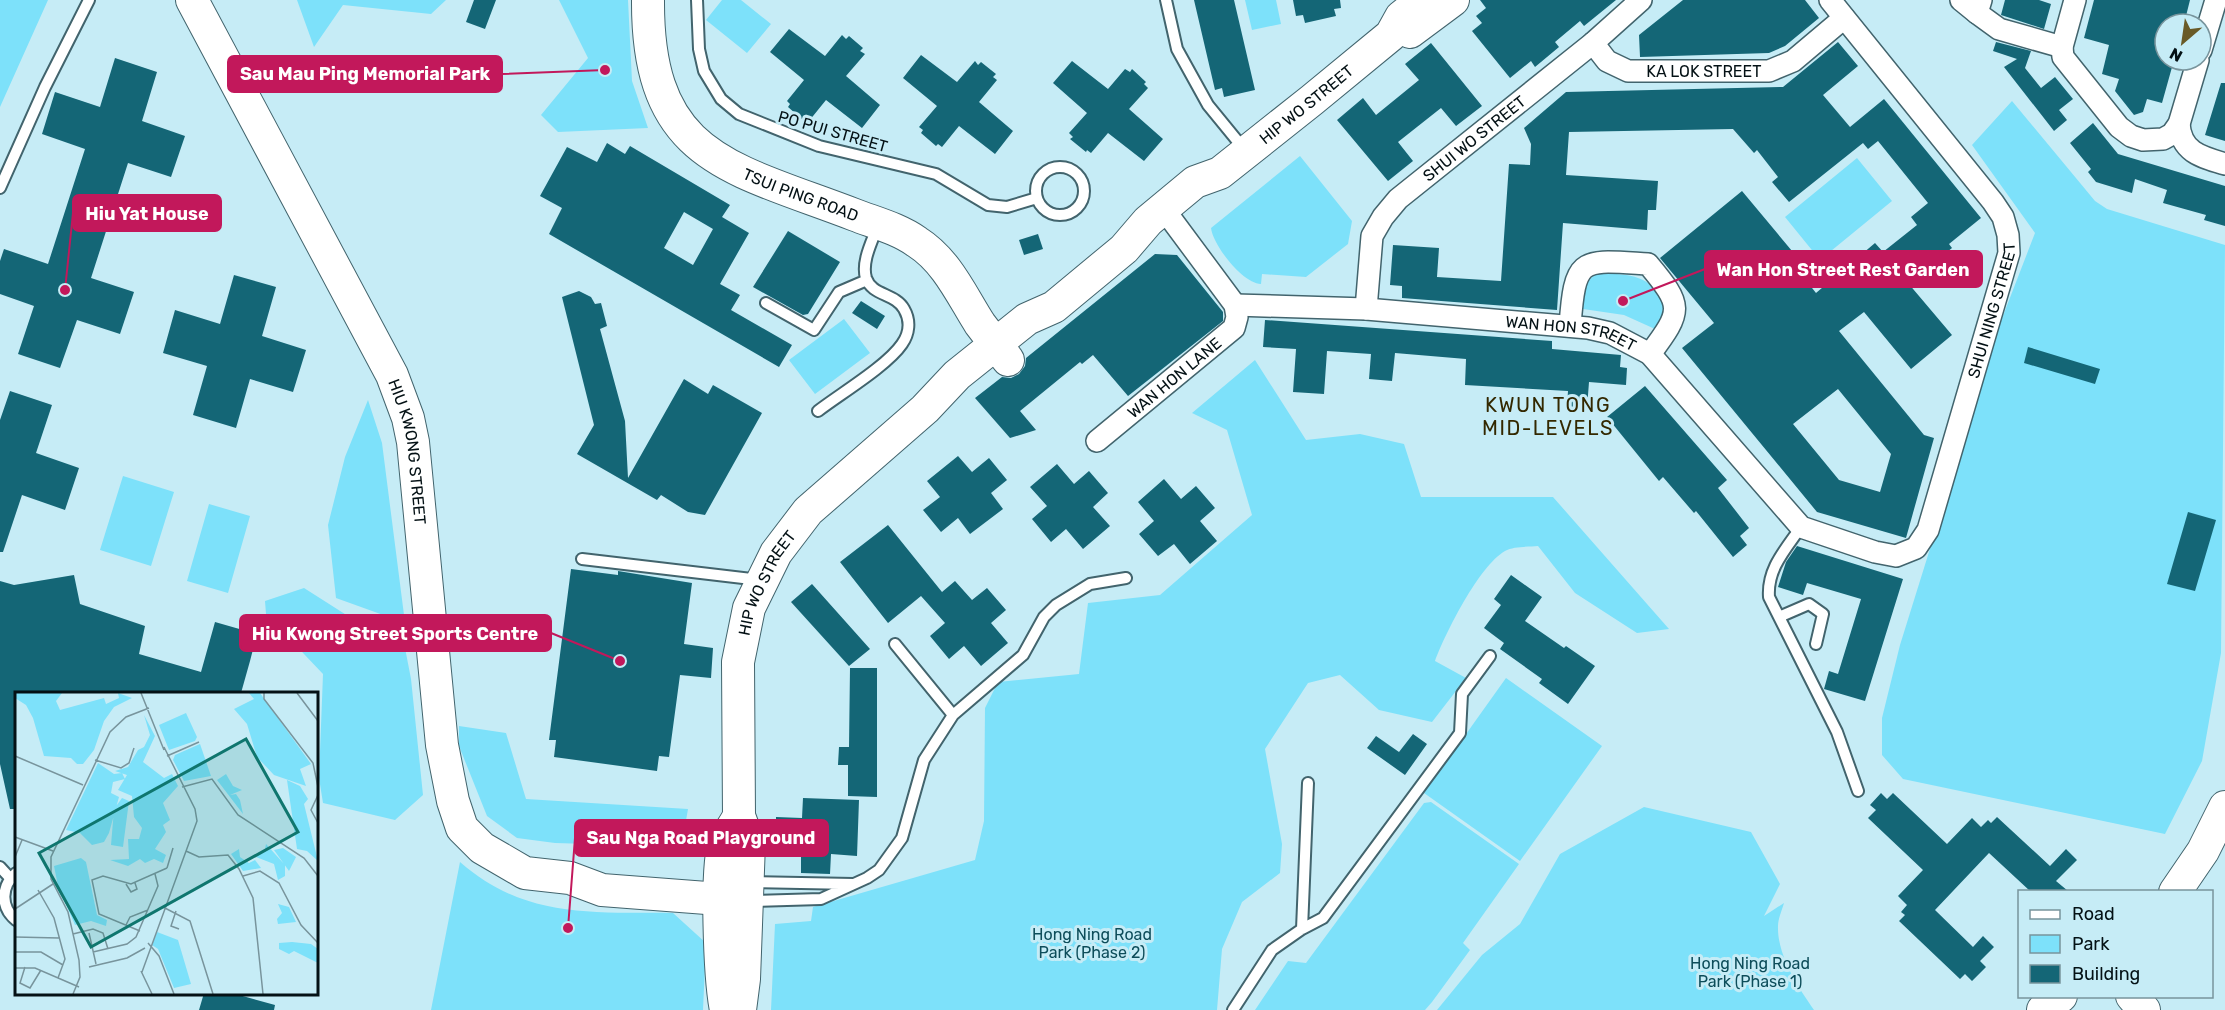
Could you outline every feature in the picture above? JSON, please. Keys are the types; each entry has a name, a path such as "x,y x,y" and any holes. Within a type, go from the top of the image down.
{"main road":[{"name":"HIU KWONG STREET","path":"192,0 392,375 408,418 419,487 442,745 450,792 459,821 470,838 504,863 525,873 570,878 602,890 734,889"},
{"name":"TSUI PING ROAD","path":"648,0 654,69 659,88 673,116 693,141 705,152 734,169 915,240 939,260 1002,352"},
{"name":"HIP WO STREET","path":"740,1010 744,979 734,889 725,841 739,816 740,645 746,616 760,580 776,553 808,511 925,409 957,375 1002,352 1027,319 1054,307 1124,249 1148,221 1170,216 1195,182 1220,173 1392,35 1413,31 1443,1"},
{"path":"2176,890 2203,851 2225,807"},
{"name":"HIP WO STREET","path":"726,1010 724,996 734,889"},
{"path":"2043,1010 2058,998"},
{"path":"2134,998 2144,1010"}],"street":[{"name":"SHUI WO STREET","path":"1366,309 1372,236 1383,217 1398,199 1593,43 1641,0"},
{"name":"SHUI NING STREET","path":"1801,527 1875,552 1896,556 1916,548 1928,530 2009,253 2008,235 2003,217 1993,202 1830,0"},
{"path":"1960,0 1979,6 1999,29 2062,47"},
{"path":"2075,0 2062,47 2064,57 2119,127 2132,136 2143,140 2163,139 2172,134 2179,124 2194,72"},
{"name":"KA LOK STREET","path":"1593,43 1607,61 1628,71 1769,71 1792,61 1844,18"},
{"path":"2179,124 2180,137 2190,151 2225,164"},
{"path":"1170,216 1235,305"},
{"path":"1570,326 1573,285 1578,274 1588,265 1600,261 1648,264 1671,292 1675,313 1672,324 1650,354"},
{"name":"WAN HON STREET","path":"1235,305 1366,309 1570,326 1610,333 1650,354 1801,527"},
{"name":"WAN HON LANE","path":"1097,441 1226,336 1234,328 1237,317 1235,305"}],"lane":[{"path":"0,188 45,87 89,0"},
{"name":"PO PUI STREET","path":"697,0 699,49 704,71 721,99 739,114 819,146 936,174 988,205 1007,207 1037,198"},
{"path":"1166,0 1177,49 1208,105 1246,152"},
{"path":"1067,167 1074,171 1083,185 1082,201 1070,213 1054,214 1046,210 1037,198 1037,183 1045,171 1052,168 1067,167"},
{"path":"818,411 891,355 907,334 909,321 904,309 895,299 872,288 867,280 865,263 879,224"},
{"path":"766,303 814,330 839,292 867,280"},
{"path":"1801,527 1779,557 1768,583 1769,597 1837,732 1858,791"},
{"path":"582,559 760,580"},
{"path":"734,889 820,899 856,884 879,870 896,850 905,831 924,760 953,715 1023,655 1044,617 1056,604 1090,584 1126,578"},
{"path":"1779,617 1809,604 1823,614 1816,644"},
{"path":"895,644 953,715"},
{"path":"1233,1010 1272,950 1302,929 1323,918 1460,733 1462,694 1490,656"},
{"path":"1302,929 1308,783"},
{"path":"0,867 13,875 4,894 4,903 15,920"},
{"path":"734,889 856,884"}],"green space":[{"path":"0,0 48,0 0,107"},
{"path":"297,0 446,0 431,14 343,5 314,47"},
{"path":"559,0 628,0 632,81 648,128 558,132 541,115 588,58"},
{"path":"722,0 741,0 771,24 747,53 706,20"},
{"path":"1245,0 1276,0 1281,24 1252,30"},
{"path":"2012,101 2095,201 2107,209 2225,245 2221,653 2202,761 2165,834 1903,779 1882,755 1882,718 1900,645 2001,321 2035,233 1972,145"},
{"path":"1300,156 1352,221 1348,244 1306,277 1262,274 1261,284 1253,282 1237,270 1223,253 1211,228"},
{"path":"1857,158 1892,201 1820,260 1785,217"},
{"path":"1601,273 1639,278 1653,287 1663,305 1662,319 1655,329 1624,315 1583,309 1584,292 1588,282"},
{"path":"844,319 870,353 815,394 789,360"},
{"name":"Hong Ning Road Park (Phase 2)","path":"1255,360 1306,440 1360,434 1404,444 1421,497 1553,497 1669,629 1637,633 1575,593 1538,546 1517,547 1505,551 1485,570 1464,601 1447,634 1435,661 1466,678 1432,722 1379,710 1340,675 1308,683 1265,749 1282,844 1280,873 1242,902 1222,949 1217,1010 771,1010 775,924 811,921 813,907 975,860 984,821 985,708 998,682 1079,674 1088,603 1160,595 1252,515 1227,430 1192,413"},
{"path":"368,400 382,443 404,615 386,616 336,598 328,525 345,457"},
{"path":"123,476 174,492 151,566 100,550"},
{"path":"209,504 250,516 228,593 187,581"},
{"path":"304,588 359,623 400,622 411,679 423,795 395,820 323,803 319,778 323,674 266,614 265,601"},
{"path":"1506,678 1602,746 1520,861 1424,793"},
{"path":"459,726 506,733 526,799 688,809 684,832 671,841 657,846 555,843 517,838 487,816 459,746"},
{"path":"1431,802 1519,864 1463,943 1470,950 1432,1002 1425,1010 1255,1010 1288,961 1306,963 1424,803"},
{"name":"Hong Ning Road Park (Phase 1)","path":"1644,807 1751,832 1780,884 1764,916 1784,903 1778,923 1781,948 1795,981 1814,1010 1437,1010 1482,955 1520,924 1560,854"},
{"path":"460,862 484,881 509,894 535,903 587,911 673,913 706,943 703,1010 431,1010"}],"building":[{"path":"474,0 496,0 485,29 466,22"},
{"path":"1194,0 1234,0 1255,90 1224,97 1222,88 1215,90"},
{"path":"1293,0 1340,0 1341,8 1334,9 1336,16 1305,23 1303,15 1296,16"},
{"path":"1480,0 1616,0 1584,26 1580,21 1555,42 1559,47 1535,67 1531,61 1510,78 1472,31 1482,23 1476,16 1486,8"},
{"path":"1683,0 1805,0 1819,18 1785,46 1769,53 1640,57 1639,35"},
{"path":"2005,0 2039,0 2051,4 2044,29 2001,15"},
{"path":"2094,0 2190,0 2187,12 2153,12 2153,72 2171,72 2162,103 2147,99 2143,112 2134,115 2115,91 2119,79 2102,74 2109,45 2084,38"},
{"path":"789,29 825,56 842,35 846,39 849,36 863,48 860,51 865,54 846,76 880,105 862,128 826,100 809,121 805,118 803,120 788,107 790,104 787,101 804,80 770,52"},
{"path":"1838,42 1858,66 1823,95 1850,127 1884,99 1981,218 1949,244 1952,248 1908,283 1952,335 1911,369 1864,312 1839,331 1924,435 1934,438 1906,538 1817,512 1682,348 1714,323 1660,258 1742,191 1792,251 1786,255 1816,293 1875,243 1883,252 1917,225 1911,217 1928,203 1878,141 1868,149 1863,143 1789,202 1772,182 1778,177 1757,150 1754,153 1733,129 1569,132 1566,175 1658,181 1656,210 1648,210 1647,230 1563,223 1557,310 1402,298 1402,286 1390,285 1393,245 1439,248 1437,277 1501,281 1509,164 1530,165 1531,144 1524,128 1566,92 1783,87","holes":["1838,389 1891,454 1880,492 1839,480 1793,424"]},
{"path":"1996,42 2031,51 2025,68 2041,88 2055,77 2073,99 2059,110 2067,120 2054,131 2004,67 2017,59 1993,51"},
{"path":"1431,43 1482,106 1456,126 1441,108 1398,142 1413,161 1388,181 1337,120 1363,98 1376,115 1419,80 1405,64"},
{"path":"921,55 957,82 975,61 978,65 981,62 996,74 993,77 997,80 979,102 1013,131 995,154 959,126 942,147 938,144 936,146 921,133 923,130 919,127 937,106 903,78"},
{"path":"115,58 157,72 142,121 185,136 171,177 128,163 91,278 134,292 120,334 77,320 60,368 18,354 34,306 0,294 0,261 4,249 48,264 85,149 42,134 55,92 100,107"},
{"path":"1072,61 1108,89 1125,69 1130,72 1132,69 1146,82 1144,84 1148,88 1129,109 1163,139 1144,161 1108,133 1091,153 1087,150 1086,152 1070,139 1073,137 1069,133 1087,113 1053,83"},
{"path":"2221,83 2225,83 2225,141 2205,135"},
{"path":"2093,123 2118,154 2225,186 2225,226 2204,220 2206,215 2163,203 2167,190 2135,179 2132,193 2096,182 2088,172 2091,169 2070,143"},
{"path":"607,143 625,154 630,146 730,205 722,217 749,233 720,284 740,295 731,310 792,345 779,367 549,234 562,208 540,196 567,147 597,162","holes":["684,212 713,229 693,265 664,248"]},
{"path":"788,231 840,262 808,314 803,315 753,287"},
{"path":"1038,234 1043,249 1024,255 1019,240"},
{"path":"1155,254 1177,255 1223,312 1223,321 1128,396 1093,355 1082,364 1080,362 1020,411 1036,430 1010,438 975,398 1002,377 1011,378 1019,374 1025,366 1026,358"},
{"path":"234,275 276,287 262,336 306,350 293,392 250,379 236,428 193,415 207,366 163,353 175,310 220,324"},
{"path":"579,291 591,297 595,304 601,303 607,326 600,329 625,421 628,478 684,379 708,394 713,385 762,413 705,515 688,512 661,495 657,500 577,454 594,425 562,297"},
{"path":"861,301 885,316 877,329 852,313"},
{"path":"1265,320 1552,341 1552,349 1621,355 1620,367 1627,368 1626,385 1589,382 1587,408 1567,406 1568,391 1465,385 1466,359 1395,353 1392,381 1369,379 1371,354 1327,351 1324,394 1293,392 1296,349 1263,347"},
{"path":"2028,347 2100,369 2095,384 2024,363"},
{"path":"1645,386 1727,480 1718,488 1749,528 1740,536 1747,545 1733,557 1696,511 1694,513 1663,477 1659,481 1607,417"},
{"path":"10,391 52,405 36,453 79,468 65,510 22,495 3,552 0,552 0,420"},
{"path":"958,456 972,472 989,458 1007,480 991,493 1003,509 970,534 958,518 941,532 923,510 940,497 927,481"},
{"path":"1057,464 1074,484 1089,471 1108,493 1093,507 1110,526 1083,549 1066,529 1051,542 1032,519 1047,506 1030,487"},
{"path":"1164,479 1181,499 1196,486 1215,508 1200,521 1217,541 1190,564 1174,544 1158,556 1139,534 1154,521 1138,502"},
{"path":"2188,512 2216,520 2195,591 2167,584"},
{"path":"888,525 942,592 955,581 972,600 987,588 1006,610 991,623 1008,643 981,666 964,646 949,659 930,636 945,623 921,596 888,623 840,562"},
{"path":"1797,546 1903,579 1865,701 1824,689 1829,671 1838,674 1861,599 1807,583 1803,595 1778,587 1786,562"},
{"path":"571,569 618,575 618,571 692,583 684,644 713,648 711,678 680,675 669,757 659,756 657,771 554,757 556,740 549,740"},
{"path":"74,575 80,604 145,626 139,654 201,672 215,622 257,634 241,692 15,692 15,809 10,809 0,764 0,581 14,585"},
{"path":"1511,575 1542,597 1525,621 1595,666 1568,704 1539,683 1542,679 1500,649 1504,643 1484,628 1501,605 1494,599"},
{"path":"812,584 870,649 849,666 791,602"},
{"path":"850,668 877,668 877,797 848,796 848,765 838,765 839,747 849,747"},
{"path":"1413,734 1427,744 1405,775 1367,748 1376,736 1399,752"},
{"path":"1881,793 1887,799 1893,793 1947,844 1972,818 1981,827 1988,820 1991,823 1997,817 2050,866 2066,849 2077,860 2056,881 2067,890 2029,890 1989,853 1935,910 1973,947 1983,936 1994,947 1980,961 1986,967 1972,981 1965,974 1960,979 1899,921 1905,915 1901,912 1907,905 1898,896 1923,870 1868,818 1876,810 1870,805"},
{"path":"803,798 859,800 857,856 831,854 830,874 801,873 801,853 776,852 776,817 802,818"},
{"path":"203,995 239,995 275,1005 274,1010 199,1010"}],"place":[{"name":"Sau Mau Ping Memorial Park","path":"605,70"},
{"name":"Hiu Yat House","path":"65,290"},
{"name":"Wan Hon Street Rest Garden","path":"1623,301"},
{"name":"Hiu Kwong Street Sports Centre","path":"620,661"},
{"name":"Sau Nga Road Playground","path":"568,928"}],"district":[{"name":"KWUN TONG MID-LEVELS","path":"1548,416"}]}
